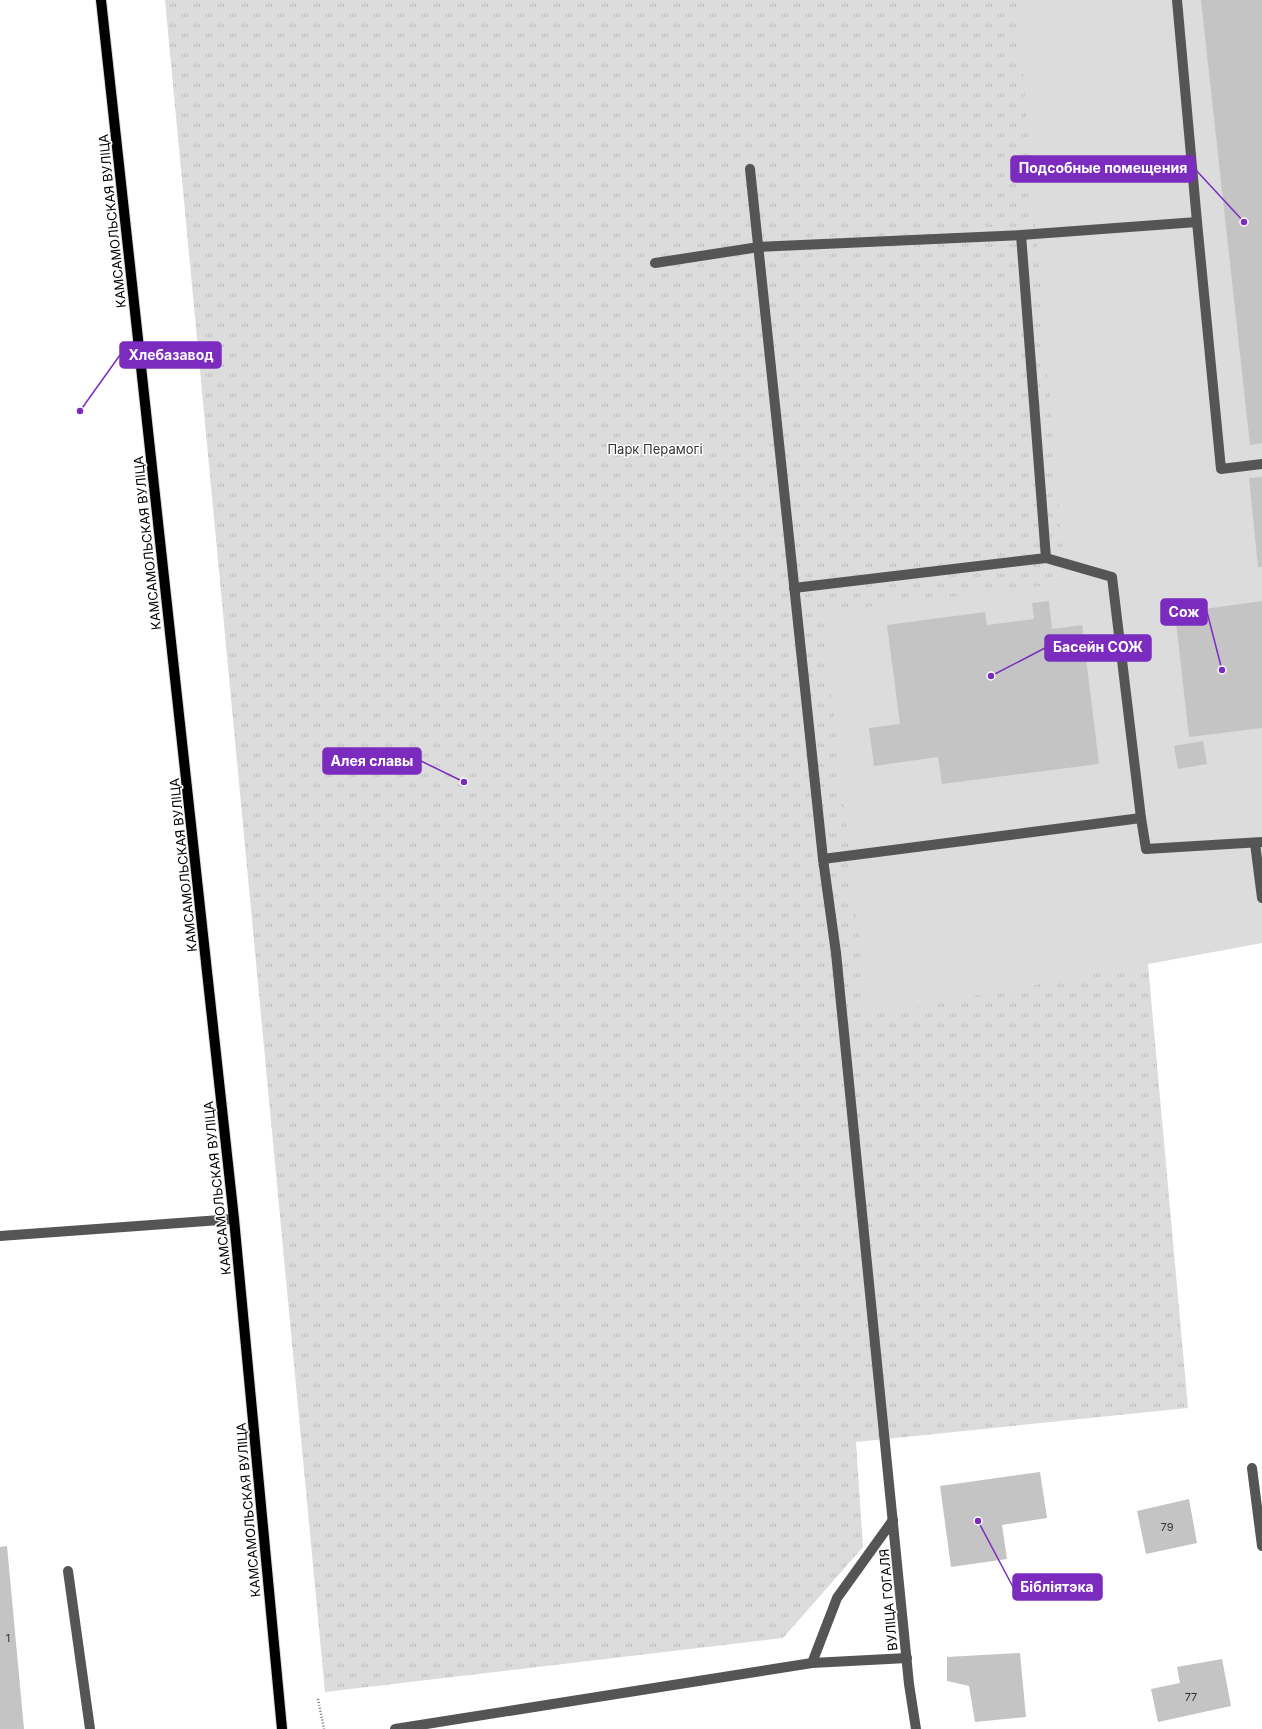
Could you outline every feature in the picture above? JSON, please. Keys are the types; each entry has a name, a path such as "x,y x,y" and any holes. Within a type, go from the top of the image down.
{"main road":[{"name":"КАМСАМОЛЬСКАЯ ВУЛІЦА","path":"101,0 234,1219 282,1729"}],"street":[{"path":"1177,0 1197,222 1222,469 1262,464"},
{"name":"ВУЛІЦА ГОГАЛЯ","path":"750,169 794,588 837,969 907,1658 916,1729"},
{"path":"655,263 759,247 1021,235 1197,222"},
{"path":"1021,235 1046,558"},
{"path":"794,588 1046,558 1112,577 1146,849 1259,843 1262,898"},
{"path":"824,859 1141,818"},
{"path":"0,1236 234,1219"},
{"path":"1252,1468 1262,1546"},
{"path":"812,1663 837,1598 894,1520"},
{"path":"68,1571 90,1729"},
{"path":"395,1729 812,1663 907,1658"}],"path":[{"path":"318,1699 324,1729"}],"green space":[{"name":"Парк Перамогі","path":"165,0 1061,0 1188,1408 856,1442 863,1547 783,1638 325,1692"},
{"path":"1017,0 1262,0 1262,943 867,1016 823,612 1065,583"}],"building":[{"path":"1201,0 1262,0 1262,443 1250,445"},
{"path":"1262,477 1262,567 1258,567 1249,478"},
{"path":"1049,601 1052,629 1082,625 1099,764 942,784 938,757 874,766 869,728 900,724 887,625 985,612 987,625 1034,619 1032,603"},
{"path":"1262,601 1262,728 1189,737 1175,613"},
{"path":"1203,741 1207,764 1178,769 1174,746"},
{"path":"1040,1472 1047,1518 1002,1525 1007,1559 951,1567 940,1486"},
{"path":"1189,1499 1197,1543 1146,1554 1137,1511"},
{"path":"7,1546 24,1729 0,1729 0,1547"},
{"path":"1020,1653 1026,1717 975,1722 969,1686 947,1681 947,1657"},
{"path":"1222,1659 1231,1706 1158,1722 1151,1689 1180,1683 1177,1667"}],"place":[{"name":"Подсобные помещения","path":"1244,222"},
{"name":"Хлебазавод","path":"80,411"},
{"name":"Сож","path":"1222,670"},
{"name":"Басейн СОЖ","path":"991,676"},
{"name":"Алея славы","path":"464,782"},
{"name":"Бібліятэка","path":"978,1521"}]}
